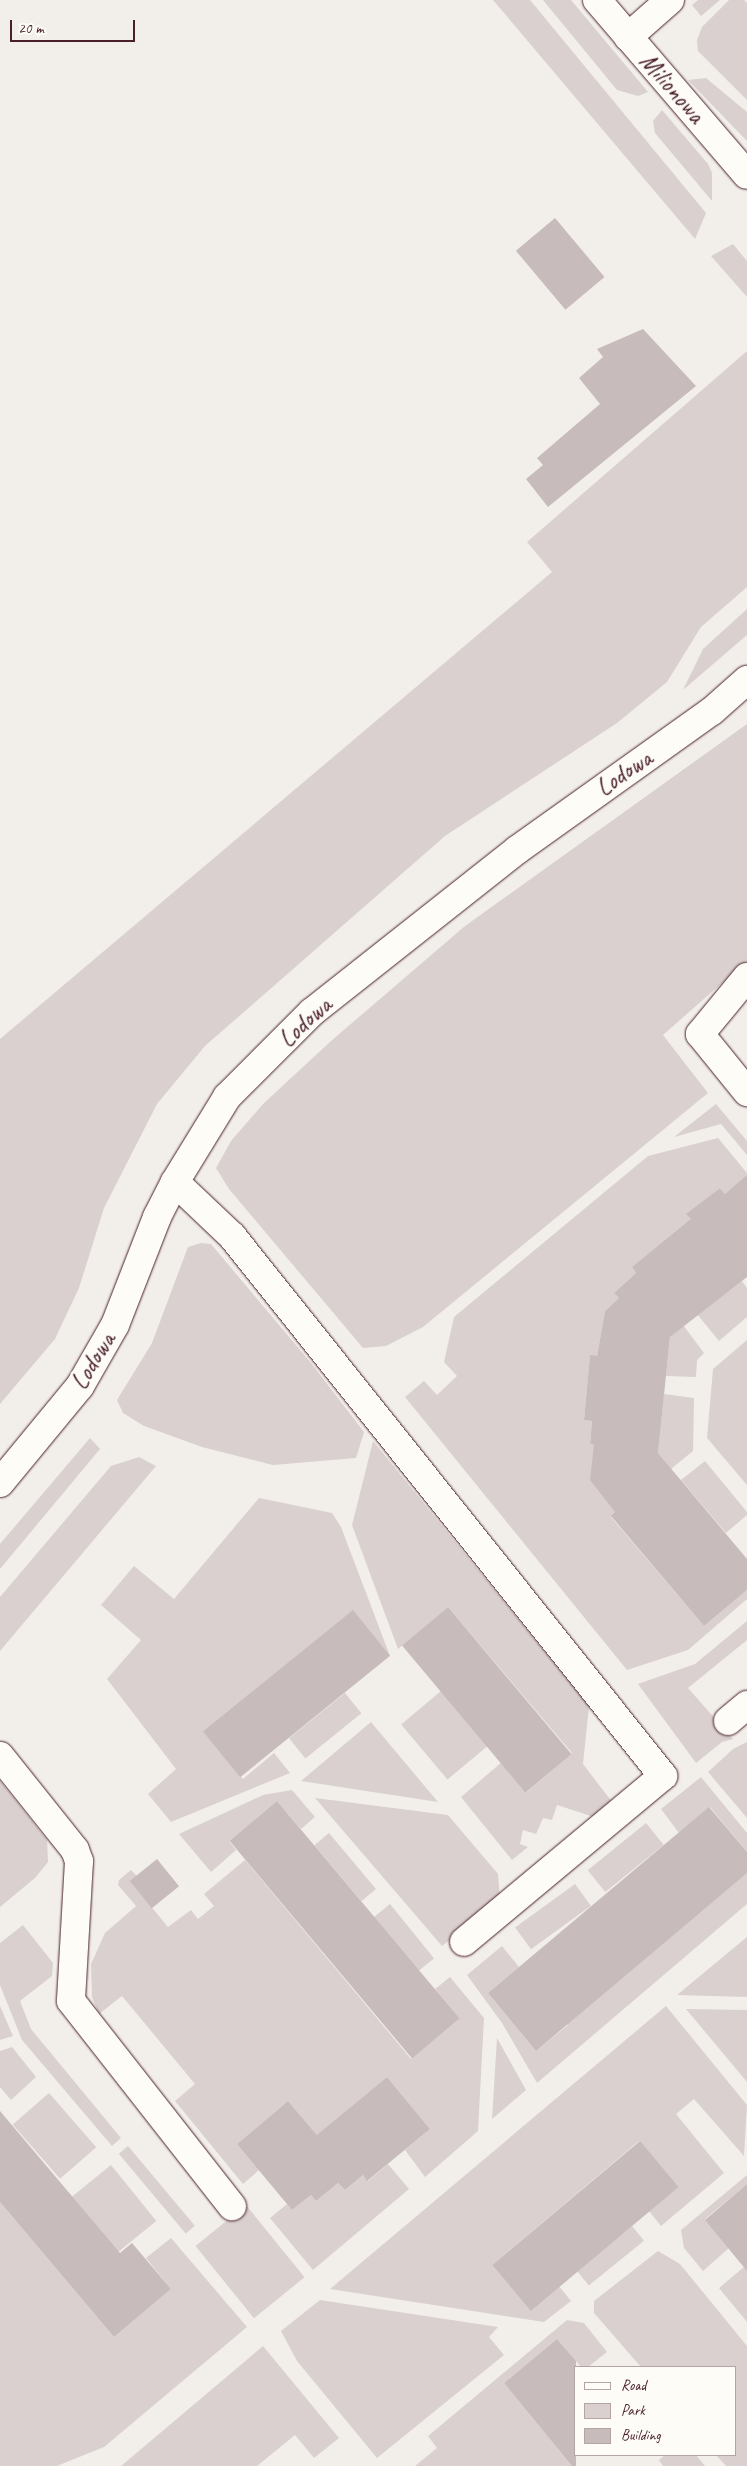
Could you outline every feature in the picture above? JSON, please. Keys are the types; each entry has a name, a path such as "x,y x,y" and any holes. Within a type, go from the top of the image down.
{"street":[{"name":"Milionowa","path":"597,0 747,175"},
{"path":"628,37 670,0"},
{"name":"Lodowa","path":"0,1483 80,1386 115,1325 157,1217 175,1182 227,1097 312,1012 517,850 712,711 747,680"},
{"path":"747,978 700,1034 747,1092"},
{"path":"175,1182 232,1236 663,1776 464,1942"},
{"path":"0,1756 75,1850 79,1861 71,2002 232,2206"}],"green space":[{"path":"493,0 530,0 706,213 695,239"},
{"path":"543,0 571,0 648,92 638,96 617,90"},
{"path":"698,0 720,0 701,16 692,5"},
{"path":"729,0 744,0 747,3 747,100 698,51 697,40 702,27"},
{"path":"706,78 747,112 747,141 688,80"},
{"path":"662,110 708,164 712,173 712,201 655,133 653,121"},
{"path":"733,244 747,261 747,297 711,256"},
{"path":"747,351 747,587 701,627 667,682 617,723 445,836 205,1046 157,1104 104,1208 79,1288 55,1339 0,1404 0,1039 552,572 527,542"},
{"path":"747,609 747,635 683,690 703,649"},
{"path":"747,724 747,961 663,1035 708,1093 423,1327 386,1346 363,1348 229,1189 216,1168 231,1141 263,1104 331,1041 465,926"},
{"path":"716,1104 747,1141 747,1155 721,1124 674,1137"},
{"path":"718,1138 747,1173 747,1178 725,1194 720,1188 687,1214 692,1220 632,1267 636,1273 614,1293 619,1298 605,1311 597,1356 590,1356 584,1420 592,1421 590,1444 594,1445 615,1512 611,1517 704,1626 747,1590 747,1599 688,1650 627,1670 405,1397 424,1381 437,1395 457,1376 444,1362 454,1317 648,1156"},
{"path":"201,1243 211,1244 311,1363 364,1432 356,1458 273,1465 202,1447 144,1426 123,1413 117,1400 152,1343 188,1247"},
{"path":"742,1281 747,1288 747,1317 719,1341 697,1314"},
{"path":"683,1325 704,1353 697,1360 696,1377 666,1376 670,1337"},
{"path":"747,1340 747,1485 707,1438 713,1369"},
{"path":"664,1394 694,1398 693,1451 671,1469 658,1453"},
{"path":"90,1438 100,1449 0,1569 0,1544"},
{"path":"373,1441 589,1706 583,1764 612,1802 594,1817 557,1805 552,1820 543,1818 536,1834 523,1830 520,1844 528,1847 512,1860 461,1797 502,1762 527,1792 572,1753 448,1607 398,1649 352,1525"},
{"path":"139,1457 156,1466 0,1651 0,1597 111,1466"},
{"path":"705,1461 747,1512 747,1515 726,1533 681,1480"},
{"path":"259,1498 332,1513 341,1527 390,1656 353,1611 206,1733 243,1779 274,1753 290,1773 171,1822 148,1794 176,1769 107,1679 141,1640 101,1605 134,1566 174,1599"},
{"path":"747,1621 747,1640 688,1688 733,1739 722,1742 696,1763 638,1684 695,1664"},
{"path":"441,1691 487,1746 447,1780 401,1724"},
{"path":"345,1693 361,1713 305,1759 289,1738"},
{"path":"371,1722 438,1802 301,1781"},
{"path":"747,1742 747,1818 708,1772 733,1749"},
{"path":"701,1777 747,1833 747,1852 710,1807 679,1833 661,1809"},
{"path":"0,1781 47,1840 48,1862 35,1878 0,1907"},
{"path":"292,1790 315,1817 301,1829 277,1801 229,1841 236,1850 211,1872 179,1834 263,1795"},
{"path":"315,1798 448,1815 498,1874 500,1900 442,1946"},
{"path":"646,1823 664,1845 605,1892 588,1870"},
{"path":"329,1833 376,1889 361,1901 314,1845"},
{"path":"245,1860 411,2059 459,2019 435,1989 450,1977 484,2018 478,2131 425,2177 405,2150 430,2129 387,2077 345,2112 323,2142 288,2101 237,2144 259,2170 243,2184 175,2101 195,2084 122,1996 99,2014 92,1997 91,1964 105,1933 136,1906 118,1885 119,1880 131,1870 137,1876 131,1882 168,1927 191,1910 198,1919 214,1906 204,1894"},
{"path":"747,1873 747,1904 537,2083 502,2023 467,1975 502,1946 519,1967 488,1993 536,2051 568,2025 560,2015"},
{"path":"575,1884 591,1906 531,1949 515,1927"},
{"path":"390,1904 434,1958 418,1972 374,1917"},
{"path":"23,1925 53,1963 52,1976 20,2001 31,2029 121,2138 112,2146 22,2040 0,1985 0,1943"},
{"path":"747,1937 747,1997 677,1995"},
{"path":"0,2006 13,2036 0,2040"},
{"path":"666,2006 747,2105 744,2156 694,2099 676,2114 724,2173 661,2226 649,2211 678,2187 639,2141 492,2265 530,2310 559,2286 571,2301 544,2322 330,2289"},
{"path":"686,2009 747,2010 747,2082"},
{"path":"497,2038 526,2090 492,2119"},
{"path":"12,2047 36,2077 11,2100 0,2087 0,2051"},
{"path":"49,2093 96,2147 60,2179 13,2124"},
{"path":"128,2146 195,2226 186,2233 119,2154"},
{"path":"388,2164 409,2189 313,2270 270,2218 287,2204 292,2210 311,2195 316,2201 338,2183 345,2190 363,2175 368,2181"},
{"path":"111,2165 156,2221 117,2252 72,2196"},
{"path":"747,2175 747,2184 705,2219 729,2248 703,2271 684,2248 681,2230"},
{"path":"0,2202 114,2337 171,2289 146,2258 171,2238 247,2327 104,2447 57,2466 0,2466"},
{"path":"246,2205 305,2277 254,2318 195,2246"},
{"path":"632,2226 644,2241 589,2285 577,2271"},
{"path":"658,2251 680,2264 747,2346 747,2466 726,2466 717,2456 737,2456 737,2366 640,2366 594,2313 594,2301"},
{"path":"744,2267 747,2270 747,2322 719,2288"},
{"path":"320,2300 498,2327 489,2337 504,2355 377,2458 297,2361 281,2331"},
{"path":"567,2320 584,2323 607,2352 589,2366 580,2366 557,2339 504,2383 572,2466 415,2466 437,2448 428,2436"},
{"path":"263,2346 339,2438 314,2458 295,2435 257,2466 121,2466"},
{"path":"664,2456 697,2456 705,2466 663,2466 659,2460"}],"building":[{"path":"555,218 604,277 565,310 516,251"},
{"path":"643,329 696,386 548,507 526,479 543,465 537,458 600,404 579,378 603,357 597,349"},
{"path":"747,1175 747,1277 670,1337 658,1453 747,1559 747,1590 704,1626 611,1516 615,1512 590,1480 594,1445 590,1444 592,1421 584,1420 590,1355 597,1356 605,1311 619,1298 614,1293 636,1273 632,1267 691,1219 686,1214 720,1188 725,1194"},
{"path":"448,1607 571,1754 525,1793 402,1646"},
{"path":"353,1610 390,1656 240,1777 203,1731"},
{"path":"277,1801 460,2019 412,2058 230,1841"},
{"path":"709,1807 747,1852 747,1873 536,2051 488,1993"},
{"path":"157,1859 179,1886 152,1908 130,1881"},
{"path":"387,2077 430,2129 367,2181 363,2175 345,2190 338,2183 316,2201 311,2195 292,2210 237,2144 288,2101 317,2135"},
{"path":"0,2111 120,2253 132,2243 171,2289 114,2337 0,2202"},
{"path":"640,2141 679,2187 531,2311 492,2265"},
{"path":"747,2184 747,2271 705,2220"},
{"path":"557,2339 576,2361 576,2366 574,2366 574,2456 576,2456 576,2466 572,2466 504,2383"}]}
